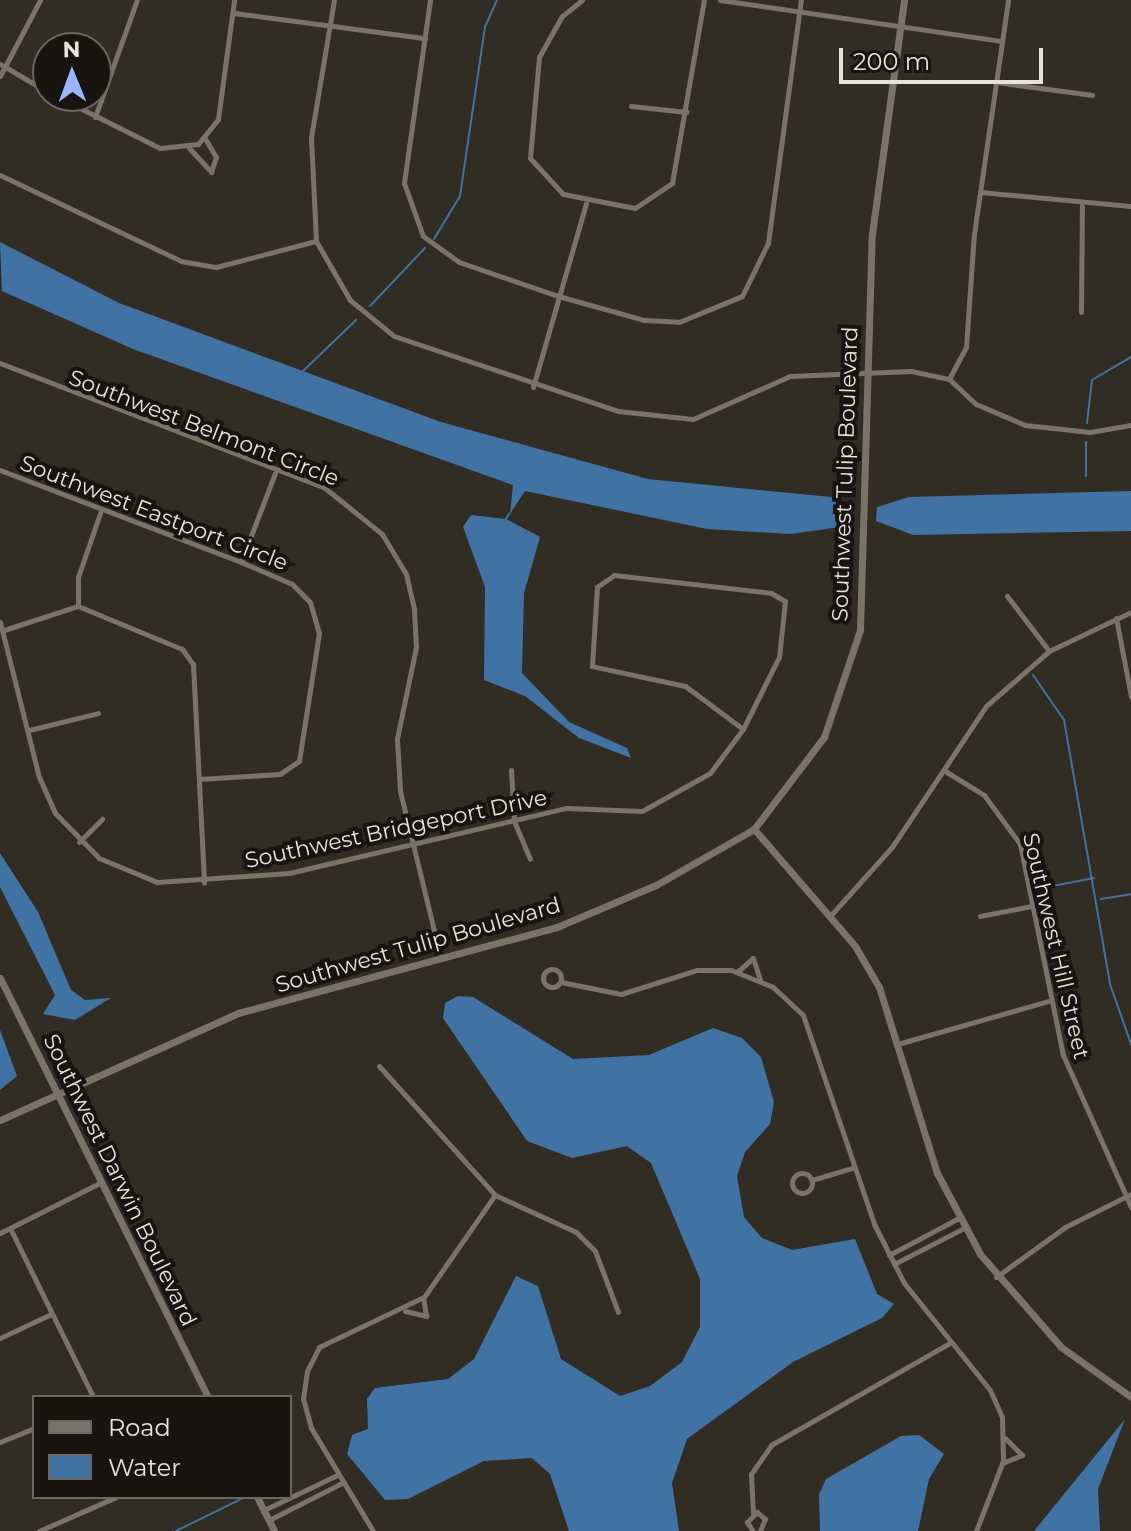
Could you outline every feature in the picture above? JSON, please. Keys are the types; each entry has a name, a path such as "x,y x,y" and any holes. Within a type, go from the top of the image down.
{"street":[{"path":"0,76 3,65 40,0"},
{"path":"95,117 137,0"},
{"path":"86,112 160,148 189,148 205,139 218,119 234,0"},
{"path":"334,0 311,138 316,241 367,320 418,347 533,387 618,411 693,419 790,376 865,371 949,379 976,404 1025,425 1090,432 1131,425"},
{"path":"430,0 404,183 415,225 459,262 558,296 644,320 679,322 742,296 768,243 801,0"},
{"path":"582,0 555,26 539,57 530,158 542,178 586,203 635,208 659,198 672,183 687,112 704,0"},
{"path":"720,0 1002,41"},
{"name":"Southwest Tulip Boulevard","path":"0,1120 56,1092 238,1013 557,927 656,885 754,829 824,737 860,630 865,371 872,234 904,0"},
{"path":"949,379 966,347 980,192 1008,0"},
{"path":"234,13 425,38"},
{"path":"3,65 32,82"},
{"path":"996,82 1092,95"},
{"path":"631,106 687,112"},
{"path":"189,148 211,172 216,157 205,139"},
{"path":"0,175 181,261 216,267 316,241"},
{"path":"980,192 1082,206 1131,206"},
{"path":"533,387 586,203"},
{"path":"1081,312 1082,206"},
{"name":"Southwest Belmont Circle","path":"0,363 353,506 406,574 416,647 397,739 414,846 441,959"},
{"name":"Southwest Eastport Circle","path":"0,470 100,513 241,562 292,584 313,612 319,633 299,761 280,774 199,779"},
{"path":"241,562 275,473"},
{"path":"78,606 78,577 100,513"},
{"name":"Southwest Bridgeport Drive","path":"0,622 48,801 79,842 124,873 204,883 414,846 567,808 642,811 710,773 743,729 779,657 782,598 602,579 592,666 685,686 743,729"},
{"path":"1007,596 1049,651"},
{"path":"4,630 78,606 182,649 193,664 204,883"},
{"path":"830,916 945,771 986,706 1049,651 1131,612"},
{"path":"1116,618 1131,697"},
{"path":"29,730 98,713"},
{"path":"511,770 514,821 530,859"},
{"name":"Southwest Hill Street","path":"945,771 1009,821 1032,906 1048,1001 1080,1100 1128,1195 1131,1207"},
{"path":"79,842 102,819"},
{"path":"754,829 830,916 879,987 901,1043 923,1129 959,1218 996,1277 1061,1347 1131,1397"},
{"path":"980,916 1032,906"},
{"path":"737,972 753,958 760,979"},
{"path":"561,982 621,994 697,970 737,972 760,979 790,999 810,1029 852,1168 889,1255 948,1344 990,1390 1005,1438 1002,1463 976,1531"},
{"name":"Southwest Darwin Boulevard","path":"0,978 207,1395"},
{"path":"901,1043 1048,1001"},
{"path":"379,1066 495,1195 576,1232 605,1269 618,1312"},
{"path":"812,1180 852,1168"},
{"path":"0,1233 100,1183"},
{"path":"373,1531 311,1428 303,1399 307,1371 319,1347 405,1311 423,1298 495,1195"},
{"path":"996,1277 1065,1227 1128,1195"},
{"path":"889,1255 959,1218"},
{"path":"10,1228 92,1395"},
{"path":"894,1264 964,1228"},
{"path":"405,1311 426,1316 423,1298"},
{"path":"0,1338 51,1314"},
{"path":"753,1531 747,1522 753,1513 751,1474 771,1445 948,1344"},
{"path":"0,1442 32,1429"},
{"path":"1002,1463 1022,1455 1005,1438"},
{"path":"292,1497 339,1474"},
{"path":"269,1520 344,1482"},
{"path":"308,1490 312,1498"},
{"path":"39,1531 111,1499"},
{"path":"258,1499 274,1531"},
{"path":"264,1510 288,1499"},
{"path":"753,1513 765,1519 760,1531"}],"water":[{"path":"0,242 119,303 441,422 648,479 831,497 847,506 848,526 790,534 707,529 525,491 510,514 513,485 133,349 2,291"},
{"path":"1131,491 1131,531 913,535 876,521 877,507 909,497"},
{"path":"471,515 506,519 540,537 524,593 522,673 569,722 627,748 631,758 579,738 525,696 484,680 485,587 463,527"},
{"path":"0,853 38,912 71,990 85,1000 111,998 75,1020 43,1014 55,995 0,887"},
{"path":"458,996 473,997 573,1059 649,1055 713,1028 742,1038 761,1057 774,1102 770,1124 745,1152 737,1176 744,1217 762,1238 792,1250 855,1239 877,1294 894,1304 882,1318 793,1362 687,1439 672,1483 679,1531 569,1531 550,1474 532,1458 484,1461 408,1499 385,1500 347,1454 352,1435 368,1429 367,1399 375,1388 448,1379 474,1359 516,1276 538,1286 561,1359 620,1396 650,1386 682,1362 700,1327 700,1279 651,1163 627,1146 572,1158 527,1141 443,1018 445,1003"},
{"path":"0,1030 17,1076 0,1090"},
{"path":"1125,1419 1098,1489 1100,1531 1034,1531"},
{"path":"919,1435 944,1454 929,1479 918,1531 820,1531 819,1494 826,1479 901,1436"}],"waterway":[{"path":"434,239 460,196 485,27 497,0"},
{"path":"370,306 425,248"},
{"path":"303,371 356,320"},
{"path":"1087,423 1092,380 1131,357"},
{"path":"1086,442 1086,476"},
{"path":"506,519 509,514"},
{"path":"1033,675 1064,720 1110,984 1131,1044"},
{"path":"1037,889 1094,878"},
{"path":"1101,899 1131,894"},
{"path":"176,1531 241,1499"}]}
